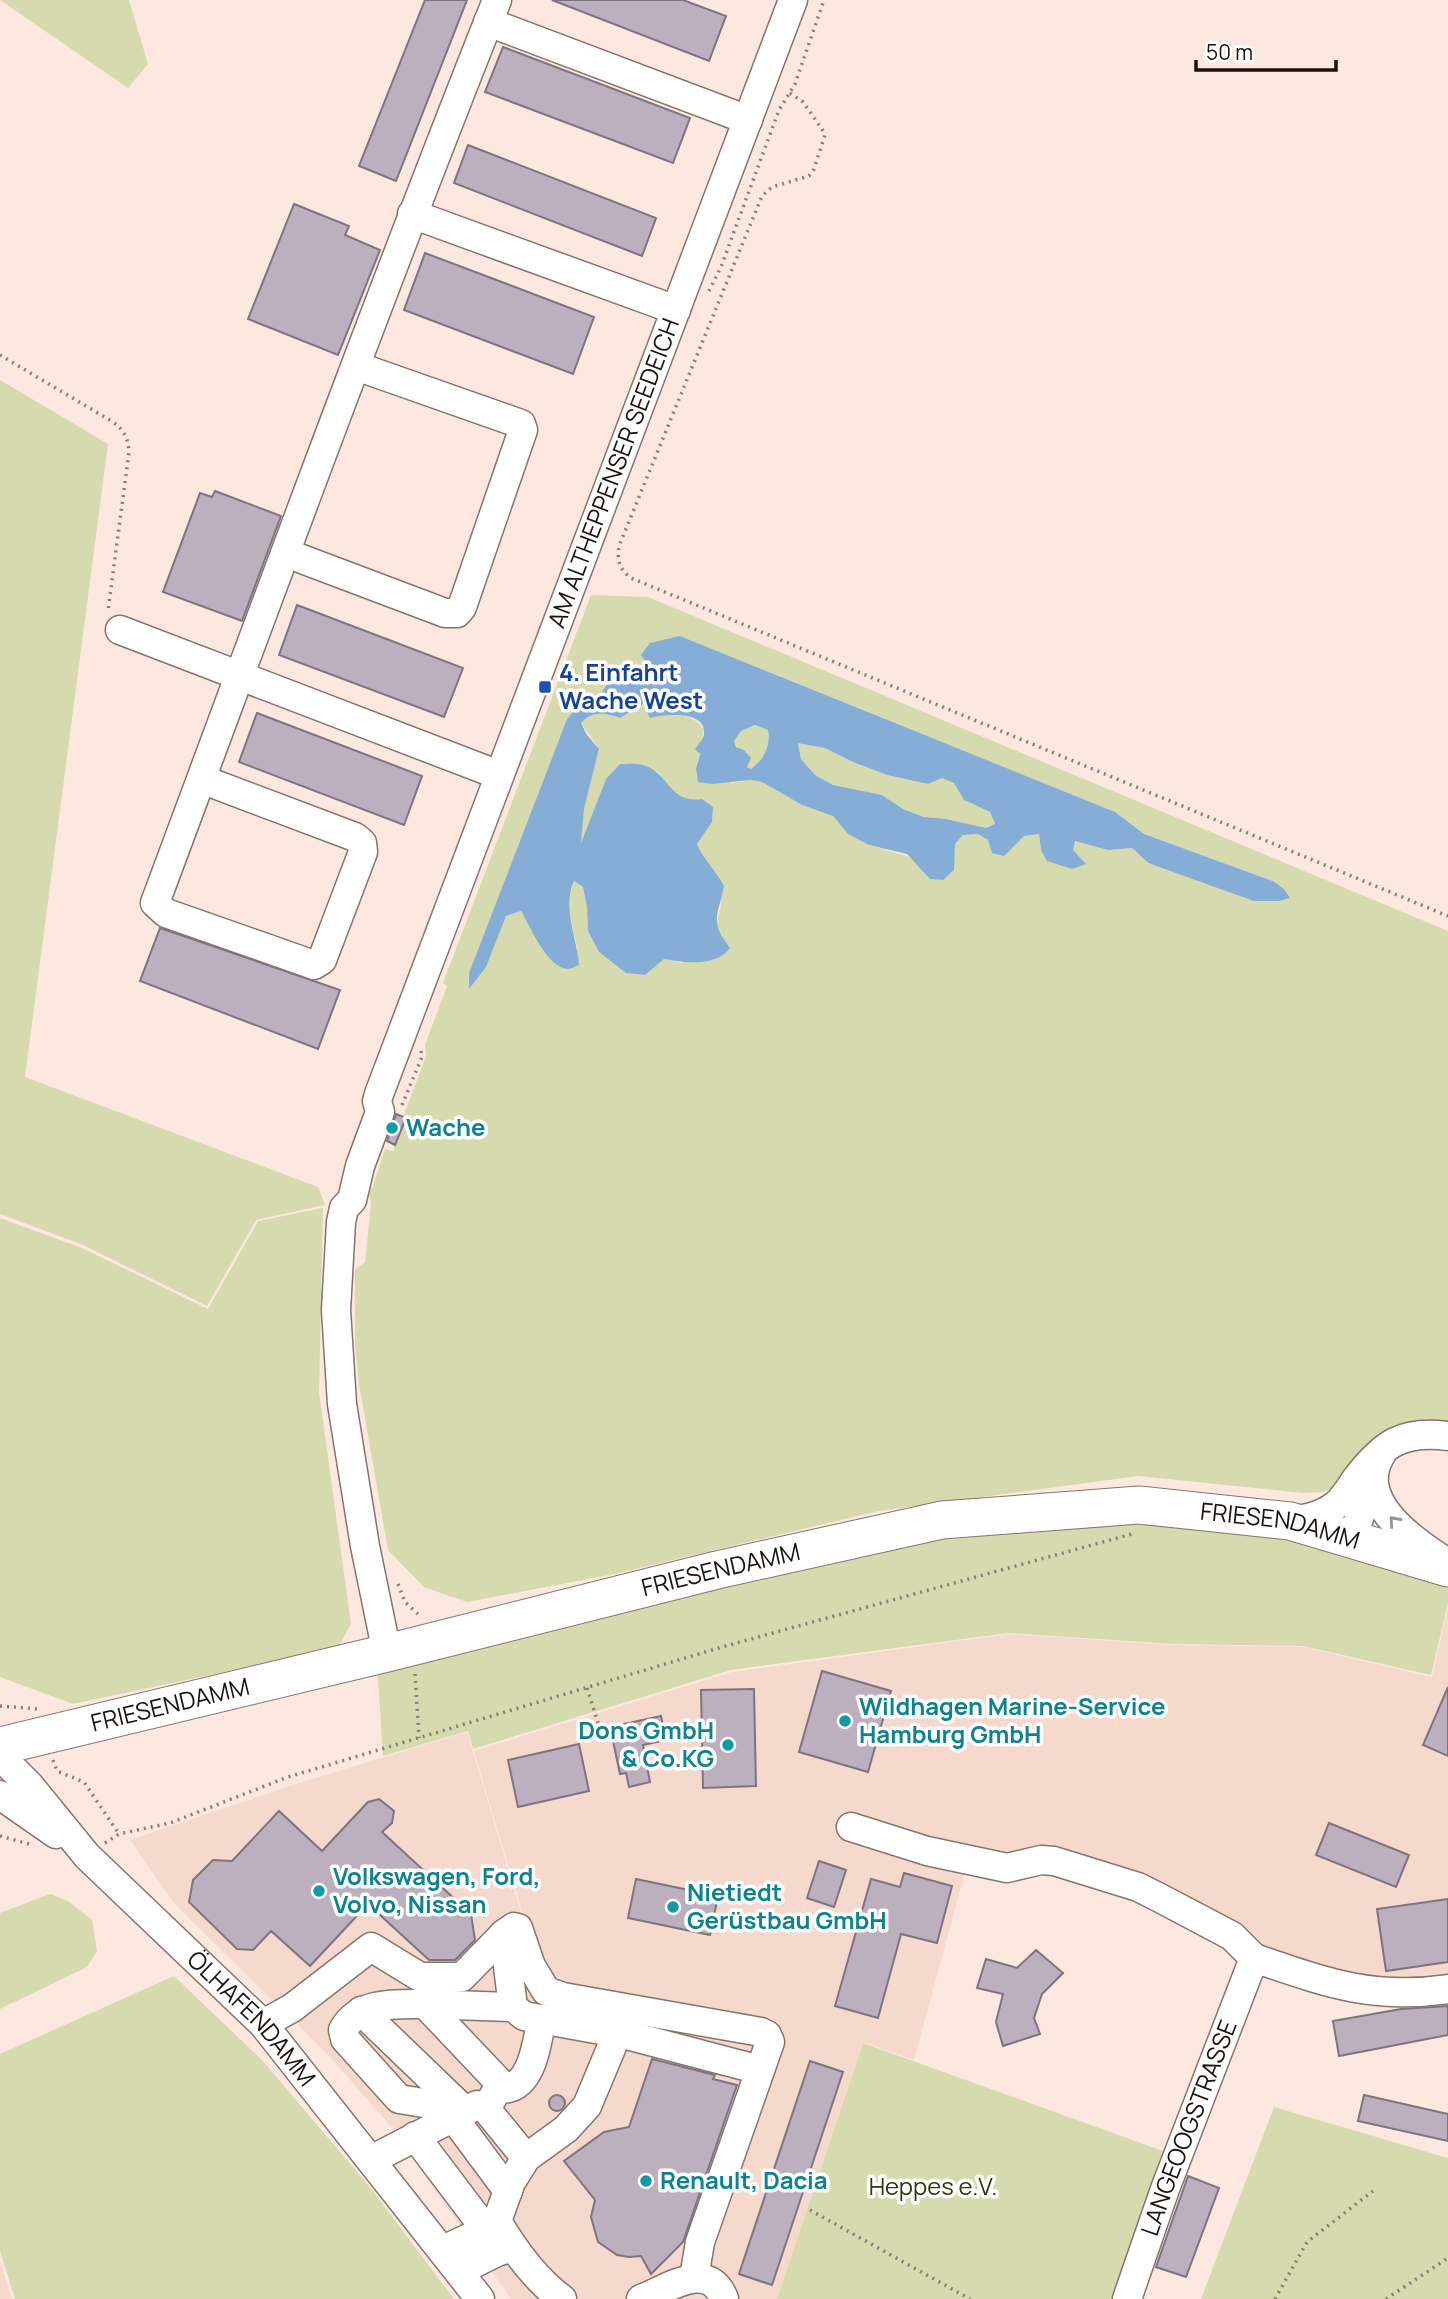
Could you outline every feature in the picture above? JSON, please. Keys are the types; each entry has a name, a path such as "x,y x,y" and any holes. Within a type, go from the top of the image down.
{"main road":[{"name":"FRIESENDAMM","path":"0,1746 400,1650 717,1570 942,1520 1139,1505 1343,1526 1448,1568"}],"street":[{"name":"AM ALTHEPPENSER SEEDEICH","path":"400,1650 365,1546 339,1379 337,1269 344,1208 352,1200 360,1166 380,1111 377,1101 793,0"},
{"path":"201,779 355,837 362,843 363,852 322,960 314,965 166,913 155,903 201,779 240,677 412,214 493,11 748,120"},
{"path":"412,214 676,310"},
{"path":"286,553 445,613 457,613 462,607 523,430 521,424 356,366"},
{"path":"120,630 499,775"},
{"path":"1343,1526 1369,1463 1407,1436 1430,1433 1448,1436"},
{"path":"1343,1526 1383,1454"},
{"path":"1383,1454 1376,1493 1386,1513 1420,1545 1448,1563"},
{"name":"ÖLHAFENDAMM","path":"0,1756 30,1786 87,1856 263,2024 480,2299"},
{"path":"0,1795 87,1856"},
{"path":"851,1827 927,1851 1006,1868 1041,1860 1054,1861 1138,1886 1233,1936 1254,1958 1333,1985 1363,1991 1396,1993 1448,1989"},
{"path":"263,2024 292,2008 371,1947 420,1977 462,1977 510,1927 518,1928 531,1966 546,1991 563,1997 733,2026 767,2035 770,2042 700,2242 694,2278"},
{"path":"504,1934 513,2007"},
{"name":"LANGEOOGSTRASSE","path":"1127,2299 1165,2189 1254,1958"},
{"path":"425,2004 498,2081 475,2107"},
{"path":"475,2107 399,2099 345,2039 343,2030 348,2020 360,2011 383,2005 513,2007 524,2016 623,2034 760,2070"},
{"path":"360,2011 475,2107 526,2158"},
{"path":"371,2160 513,2087 525,2075 535,2052 542,2019"},
{"path":"531,2299 498,2237 508,2191 526,2158 566,2129 587,2106 615,2039 623,2034"},
{"path":"475,2107 508,2191"},
{"path":"415,2136 498,2237 562,2299"},
{"path":"451,2261 498,2237"},
{"path":"641,2299 694,2278 705,2277 719,2286 724,2299"}],"path":[{"path":"762,83 790,93 803,102 822,128 825,135 824,144 809,176 772,187 762,196 619,546 617,556 623,573 1448,916"},
{"path":"0,355 113,422 128,440 129,452 108,610 111,622 120,630"},
{"path":"57,1771 84,1782 119,1834 170,1823 288,1777 722,1647 1144,1533"},
{"path":"395,1579 405,1602 419,1615 400,1650 419,1738"},
{"path":"587,1688 598,1723"},
{"path":"1275,2299 1307,2242 1373,2191"},
{"path":"810,2210 970,2299"},
{"path":"1386,2299 1448,2258"}],"shaded area":[{"path":"1448,1607 1448,1978 1351,1982 1045,1867 965,1872 914,2060 863,2042 777,2299 511,2299 388,2123 329,2056 173,1902 130,1840 296,1784 467,1732 543,1986 781,2028 544,1984 474,1751 732,1672 1009,1634 1173,1645 1304,1647 1432,1677"},
{"path":"0,2261 12,2299 0,2299"}],"green space":[{"path":"0,0 129,0 148,64 128,88"},
{"path":"0,380 108,444 25,1077 318,1187 325,1205 256,1220 207,1306 83,1245 0,1214"},
{"path":"591,595 648,597 1448,931 1448,1423 1408,1423 1379,1436 1354,1459 1330,1489 1323,1492 1303,1493 1138,1476 879,1511 614,1574 467,1602 424,1587 388,1550 359,1384 355,1346 355,1270 365,1262 371,1204 369,1193 385,1149 393,1151 406,1118 403,1117 426,1056 425,1045 447,986 443,983","holes":["680,636 1114,812 1144,834 1273,881 1148,864 1132,848 1108,850 1074,841 1073,850 1041,850 1039,834 988,840 978,834 963,835 955,844 953,870 869,845 848,834 833,816 802,805 762,782 750,780 732,783 696,768 704,729 689,717 661,713 643,704 620,718 594,714 581,723 599,749 584,809 580,846 606,779 657,771 676,793 687,799 702,799 713,807 712,822 697,844 719,883 719,934 682,963 664,959 645,975 626,973 599,952 588,931 583,887 574,881 570,906 578,949 542,948 521,911 506,916 470,988 469,973 567,719 586,697 602,692 613,676 641,678"]},
{"path":"755,725 768,730 768,741 760,761 751,769 747,767 734,741 741,731"},
{"path":"798,742 825,748 887,775 928,784 942,778 954,783 964,800 990,812 995,825 986,828 924,817 903,809 882,795 833,785 815,775 801,759"},
{"path":"323,1208 319,1392 351,1624 338,1648 73,1704 0,1677 0,1218 82,1248 208,1309 258,1221"},
{"path":"1139,1512 1288,1529 1448,1574 1448,1603 1431,1675 1303,1646 1173,1644 1008,1633 731,1670 473,1749 468,1731 383,1756 377,1664 942,1527"},
{"path":"50,1894 68,1901 92,1920 97,1951 87,1967 0,2009 0,1913"},
{"path":"174,1976 262,2060 369,2186 454,2299 15,2299 0,2251 0,2054"},
{"name":"Heppes e.V.","path":"863,2043 1174,2155 1125,2299 777,2299"},
{"path":"1274,2107 1448,2158 1448,2299 1201,2299"}],"water":[{"path":"680,636 1115,812 1144,834 1273,881 1284,889 1290,898 1254,901 1148,863 1132,848 1108,850 1075,841 1073,850 1086,864 1072,869 1047,861 1041,850 1039,834 1024,836 1004,856 992,853 988,840 978,834 963,835 955,844 954,870 943,880 930,879 907,854 869,845 848,834 833,816 802,805 762,782 698,782 696,768 700,754 695,749 704,736 703,726 692,717 664,715 650,718 643,704 620,718 599,714 590,716 581,723 599,749 584,809 581,843 606,779 620,764 643,765 659,774 676,793 691,799 702,799 713,807 712,822 697,844 724,886 717,925 730,948 724,954 708,961 664,959 645,975 626,973 599,952 588,931 583,887 574,881 569,901 579,965 568,969 553,962 521,911 506,916 486,967 469,989 469,973 567,719 586,697 602,692 613,676 631,671 641,678 649,667 641,655 650,643","holes":["755,725 768,730 768,741 760,761 751,769 747,767 751,758 744,750 736,747 734,741 741,731","798,743 825,748 887,775 928,784 942,778 954,783 964,800 990,812 995,824 986,828 924,817 903,809 882,795 833,785 815,775 801,759"]}],"building":[{"path":"425,0 467,0 396,181 359,166"},
{"path":"552,0 683,0 726,16 709,61"},
{"path":"503,47 690,118 673,163 485,92"},
{"path":"468,145 656,218 642,256 454,183"},
{"path":"294,204 349,226 345,235 380,250 338,355 248,319"},
{"path":"425,253 594,317 573,374 404,310"},
{"path":"215,491 281,516 242,621 163,592 200,493 212,497"},
{"path":"297,605 463,668 444,717 279,655"},
{"path":"257,713 422,776 404,825 239,762"},
{"path":"160,928 340,990 318,1049 140,981"},
{"path":"396,1114 406,1118 395,1145 387,1141"},
{"name":"Wildhagen Marine-Service Hamburg GmbH","path":"822,1671 891,1691 868,1772 799,1752"},
{"path":"1448,1687 1448,1756 1423,1745"},
{"name":"Dons GmbH & Co.KG","path":"754,1689 756,1786 703,1788 701,1690"},
{"path":"661,1716 666,1740 643,1745 650,1782 629,1787 626,1773 620,1774 610,1727"},
{"path":"579,1744 589,1791 518,1807 508,1760"},
{"name":"Volkswagen, Ford, Volvo, Nissan","path":"379,1799 394,1811 392,1823 382,1832 471,1914 475,1940 455,1960 429,1960 368,1904 310,1966 271,1931 253,1950 237,1949 189,1902 193,1880 213,1860 232,1861 279,1811 322,1851 368,1802"},
{"path":"1329,1823 1409,1855 1396,1887 1316,1855"},
{"path":"819,1861 846,1870 834,1907 807,1898"},
{"path":"904,1873 952,1886 937,1943 901,1934 878,2018 835,2006 871,1879 900,1887"},
{"name":"Nietiedt Gerüstbau GmbH","path":"636,1879 718,1896 710,1935 628,1918"},
{"path":"1448,1899 1448,1962 1386,1971 1377,1909"},
{"path":"1036,1950 1063,1973 1042,1994 1034,2018 1040,2034 1003,2046 996,2022 1003,1994 977,1988 986,1959 1017,1968"},
{"path":"1448,2006 1448,2035 1339,2056 1333,2021 1401,2009"},
{"name":"Renault, Dacia","path":"652,2059 715,2075 713,2079 737,2085 683,2242 651,2274 641,2256 617,2255 598,2242 591,2217 595,2200 564,2161 604,2132 629,2127"},
{"path":"810,2061 843,2072 772,2285 739,2274"},
{"path":"557,2095 563,2097 563,2109 557,2111 551,2109 549,2103 551,2097"},
{"path":"1364,2095 1448,2114 1448,2141 1358,2121"},
{"path":"1188,2176 1219,2188 1186,2277 1156,2267"}],"place":[{"name":"4. Einfahrt Wache West","path":"545,687"},
{"name":"Wache","path":"392,1128"},
{"name":"Wildhagen Marine-Service Hamburg GmbH","path":"845,1721"},
{"name":"Dons GmbH & Co.KG","path":"728,1745"},
{"name":"Volkswagen, Ford, Volvo, Nissan","path":"319,1891"},
{"name":"Nietiedt Gerüstbau GmbH","path":"673,1907"},
{"name":"Renault, Dacia","path":"646,2181"}]}
